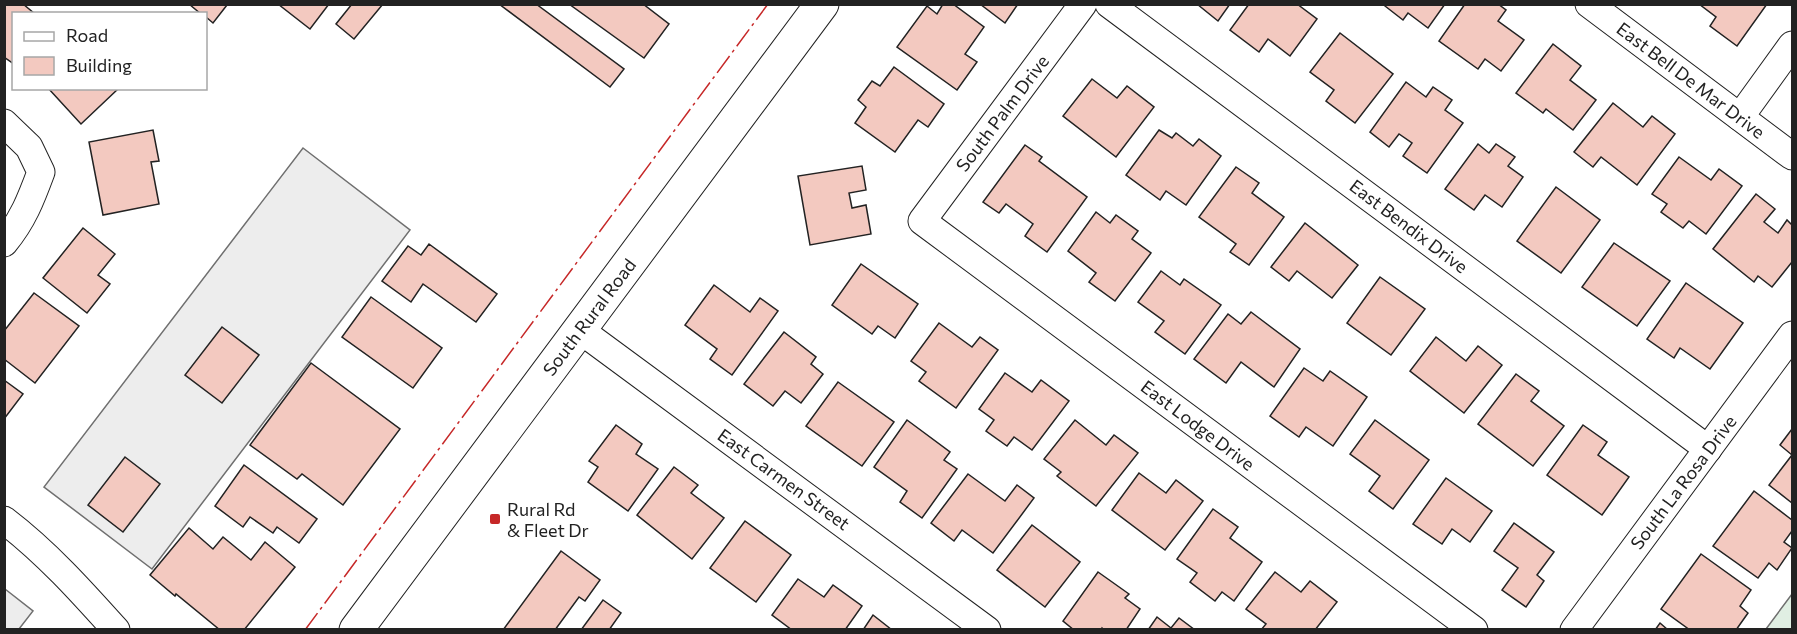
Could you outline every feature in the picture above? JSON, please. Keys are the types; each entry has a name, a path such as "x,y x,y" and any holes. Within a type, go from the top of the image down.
{"main road":[{"name":"South Rural Road","path":"356,630 822,4"}],"street":[{"name":"South Palm Drive","path":"922,221 1083,4"},
{"name":"East Bendix Drive","path":"1109,4 1708,449"},
{"name":"East Bell De Mar Drive","path":"1589,4 1792,156"},
{"path":"1740,117 1792,45"},
{"path":"4,123 29,147 41,172 30,203 17,227 4,243"},
{"name":"East Lodge Drive","path":"922,221 1474,630"},
{"name":"East Carmen Street","path":"580,330 987,630"},
{"name":"South La Rosa Drive","path":"1574,630 1792,335"},
{"path":"4,520 75,583 116,630"}],"green space":[{"path":"1792,594 1792,629 1766,629"}],"shaded area":[{"path":"303,148 410,230 152,569 44,487"},
{"path":"5,589 33,611 19,629 5,629"}],"building":[{"path":"4,4 23,4 33,12 12,12 12,63 4,57"},
{"path":"189,4 227,5 213,23 207,18 207,12 199,12"},
{"path":"278,4 329,4 310,29"},
{"path":"352,4 383,4 354,39 336,24"},
{"path":"499,4 536,4 624,69 610,87"},
{"path":"569,4 643,4 669,24 644,58"},
{"path":"943,4 953,4 984,27 965,54 977,62 957,90 897,47 927,6 937,14"},
{"path":"980,4 1018,4 1005,23"},
{"path":"1197,4 1230,4 1218,21"},
{"path":"1249,4 1297,4 1317,19 1290,56 1268,39 1259,52 1230,30"},
{"path":"1387,4 1445,4 1428,28 1408,13 1403,20 1385,6"},
{"path":"1465,4 1498,4 1506,10 1498,21 1524,40 1501,71 1485,59 1478,69 1439,41"},
{"path":"1699,4 1767,4 1737,46 1710,26 1716,17"},
{"path":"1340,33 1393,74 1355,123 1326,101 1334,90 1310,72"},
{"path":"1553,44 1581,66 1570,80 1596,100 1573,130 1546,109 1543,113 1516,93"},
{"path":"894,67 944,104 928,127 918,120 895,152 855,123 866,107 858,100 872,81 880,86"},
{"path":"1092,79 1117,98 1127,86 1154,107 1116,157 1063,116"},
{"path":"1406,82 1426,97 1433,87 1452,100 1445,110 1463,123 1427,173 1403,156 1412,143 1399,134 1389,147 1370,132"},
{"path":"50,90 117,90 81,124"},
{"path":"1613,103 1643,127 1652,116 1675,134 1637,185 1601,157 1593,167 1574,152"},
{"path":"153,130 159,161 151,162 159,204 103,215 89,142"},
{"path":"1159,130 1172,138 1176,133 1193,146 1199,139 1221,156 1186,205 1166,191 1160,200 1126,175"},
{"path":"1478,144 1489,153 1496,144 1515,157 1508,166 1523,177 1502,207 1485,195 1474,210 1445,189"},
{"path":"1025,145 1042,157 1039,161 1087,197 1047,252 1025,236 1033,224 1006,204 999,213 983,202"},
{"path":"1679,157 1711,180 1719,169 1742,186 1706,234 1689,221 1683,228 1661,212 1667,204 1652,194"},
{"path":"862,166 866,190 849,193 852,208 866,205 871,234 810,245 798,176"},
{"path":"1236,167 1259,183 1252,193 1284,217 1249,265 1230,252 1236,244 1199,217"},
{"path":"1556,187 1600,220 1561,273 1517,241"},
{"path":"1756,194 1775,209 1764,222 1778,233 1787,220 1792,225 1792,262 1772,287 1758,276 1754,282 1713,249"},
{"path":"1096,212 1110,223 1116,215 1138,231 1132,239 1151,253 1115,301 1089,282 1096,273 1068,251"},
{"path":"1305,223 1358,265 1332,298 1297,271 1289,281 1271,267"},
{"path":"83,228 115,254 98,275 110,284 87,313 43,278"},
{"path":"1614,243 1670,281 1637,326 1582,287"},
{"path":"429,244 497,294 476,322 423,284 411,302 382,281 408,246 421,255"},
{"path":"861,264 918,304 895,338 878,326 872,334 832,305"},
{"path":"1161,271 1180,285 1184,279 1221,305 1185,354 1155,332 1164,321 1138,302"},
{"path":"1380,277 1425,309 1391,355 1347,323"},
{"path":"1686,283 1743,323 1710,369 1680,348 1674,358 1647,339"},
{"path":"714,285 750,312 760,298 778,311 732,375 710,359 717,349 685,325"},
{"path":"34,293 79,326 35,383 4,359 4,331"},
{"path":"371,297 442,348 413,388 342,337"},
{"path":"1251,312 1300,349 1274,387 1241,362 1226,383 1194,359 1228,314 1241,324"},
{"path":"939,323 972,347 980,337 998,350 956,408 919,381 926,372 911,361"},
{"path":"222,327 259,355 222,403 185,375"},
{"path":"784,332 816,357 811,364 823,374 801,403 785,391 773,406 744,384"},
{"path":"1436,337 1466,361 1478,346 1502,365 1464,413 1410,371"},
{"path":"311,363 400,429 343,505 302,474 297,479 250,445"},
{"path":"1304,368 1323,381 1330,371 1367,397 1333,446 1306,427 1299,437 1270,416"},
{"path":"1005,373 1032,392 1041,380 1069,401 1032,450 1014,437 1007,446 986,431 994,420 979,409"},
{"path":"1516,374 1539,391 1531,401 1564,426 1533,466 1478,424"},
{"path":"4,380 23,394 4,419"},
{"path":"838,382 894,422 862,466 806,426"},
{"path":"907,420 950,452 944,460 957,469 922,518 900,502 907,491 874,467"},
{"path":"1075,420 1106,445 1114,435 1138,453 1096,506 1057,476 1061,472 1044,459"},
{"path":"1375,420 1429,460 1393,509 1369,491 1380,476 1350,454"},
{"path":"616,425 642,444 636,454 658,469 628,511 588,482 598,467 589,461"},
{"path":"1583,425 1607,442 1598,455 1629,477 1602,515 1547,475"},
{"path":"1792,429 1792,455 1780,445"},
{"path":"1792,455 1792,503 1769,485"},
{"path":"125,457 160,484 123,532 88,505"},
{"path":"244,465 317,519 299,543 277,527 273,533 250,517 243,527 215,506"},
{"path":"674,467 698,485 691,493 724,518 692,559 637,515"},
{"path":"1139,473 1166,493 1176,480 1203,501 1165,550 1112,510"},
{"path":"968,474 1005,501 1017,485 1034,498 993,553 962,530 954,541 931,523"},
{"path":"1446,478 1492,511 1470,542 1452,529 1442,544 1413,524"},
{"path":"1754,491 1792,520 1792,531 1784,542 1792,548 1777,570 1769,563 1758,578 1713,546"},
{"path":"1213,509 1238,527 1230,538 1262,562 1234,601 1222,592 1215,601 1190,582 1197,573 1177,559"},
{"path":"745,521 791,555 756,602 710,568"},
{"path":"1514,523 1554,552 1537,575 1544,581 1526,607 1502,590 1518,568 1494,551"},
{"path":"1032,525 1080,562 1045,607 997,570"},
{"path":"189,528 213,549 223,537 251,560 265,542 295,567 244,630 220,630 150,575"},
{"path":"561,551 600,580 585,601 579,597 555,630 503,630"},
{"path":"1701,554 1751,590 1740,606 1748,613 1736,630 1690,630 1661,609"},
{"path":"1098,572 1129,594 1125,598 1140,609 1126,630 1104,630 1102,628 1101,630 1074,630 1063,621"},
{"path":"1275,572 1301,592 1310,581 1337,602 1315,630 1261,630 1266,624 1246,609"},
{"path":"798,579 824,597 833,585 862,606 845,630 792,630 772,615"},
{"path":"603,600 621,613 609,630 581,630"},
{"path":"873,615 892,630 863,630"},
{"path":"1157,617 1171,628 1179,618 1195,630 1148,630"},
{"path":"1660,623 1668,630 1655,630"}],"power":[{"path":"305,630 768,4"}],"place":[{"name":"Rural Rd & Fleet Dr","path":"495,519"}]}
